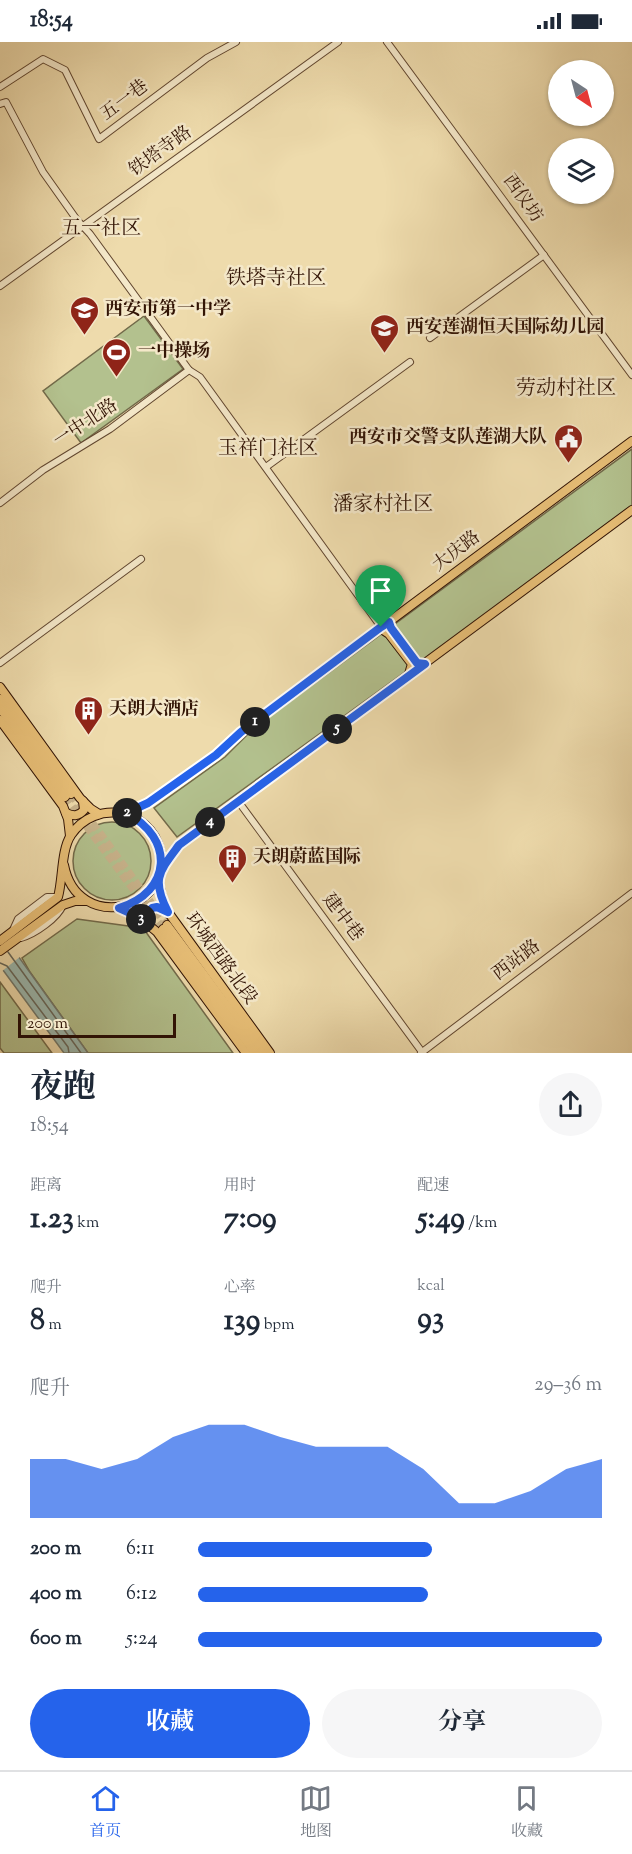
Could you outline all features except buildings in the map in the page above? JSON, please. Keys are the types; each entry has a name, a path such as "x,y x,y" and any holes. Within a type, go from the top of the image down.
{"main road":[{"name":"大庆路","path":"126,813 148,803 216,755 241,732 632,441"},
{"path":"64,865 73,889 86,901 102,908 119,908 133,904 145,896 179,845 632,510"},
{"path":"389,622 417,663 425,664"},
{"path":"381,628 389,634 412,664 410,672 404,679"},
{"path":"0,687 83,801 99,814"},
{"path":"0,699 68,795 0,708"},
{"path":"0,720 63,806 70,836"},
{"path":"66,813 77,816 81,814 84,810 83,801"},
{"path":"0,951 55,900 70,836 88,818 99,814 126,813 145,824 160,849 159,875"},
{"name":"环城西路北段","path":"159,875 164,904 168,912 270,1053"},
{"path":"55,900 60,907"},
{"path":"0,941 15,935 60,907 75,901 86,901"},
{"path":"148,924 148,912 152,908 157,907 168,912"},
{"name":"环城西路北段","path":"119,908 139,917 157,932 246,1053"},
{"name":"环城西路北段","path":"255,1053 165,927 262,1053"}],"street":[{"name":"五一巷","path":"0,87 43,59 64,70 99,139 207,58 236,42"},
{"name":"铁塔寺路","path":"0,286 338,42"},
{"name":"西仪坊","path":"387,42 632,375"},
{"path":"0,104 6,102 43,171 77,220 84,225 189,370 200,376 381,628"},
{"path":"430,338 544,255"},
{"path":"266,467 410,362"},
{"name":"一中北路","path":"0,503 43,470 110,429 189,370"},
{"path":"0,663 141,559"},
{"name":"建中巷","path":"238,801 421,1053"},
{"name":"西站路","path":"421,1053 632,893"}],"green space":[{"name":"一中操场","path":"144,316 183,369 81,443 43,391"},
{"path":"632,449 632,506 422,663 412,667 177,837 154,808 225,757 254,728"},
{"path":"112,822 127,825 144,839 151,861 148,876 134,893 112,900 97,897 80,883 73,861 76,846 90,829"},
{"path":"77,919 143,928 233,1053 88,1053 22,958"},
{"path":"0,982 52,1053 4,1053 0,1048"}],"water":[{"path":"0,931 88,1053 64,1053 0,966"}],"pier":[{"path":"0,928 21,956 1,972 0,971"}],"tunnel":[{"path":"71,794 167,925"},
{"path":"65,797 163,929"}],"place":[{"name":"西安市第一中学","path":"84,336"},
{"name":"西安莲湖恒天国际幼儿园","path":"385,354"},
{"name":"一中操场","path":"117,378"},
{"name":"西安市交警支队莲湖大队","path":"568,464"},
{"name":"天朗大酒店","path":"88,736"},
{"name":"天朗蔚蓝国际","path":"232,884"}],"district":[{"name":"五一社区","path":"101,229"},
{"name":"铁塔寺社区","path":"276,279"},
{"name":"劳动村社区","path":"566,389"},
{"name":"玉祥门社区","path":"268,449"},
{"name":"潘家村社区","path":"383,505"}],"route":[{"path":"381,627 241,732 216,755 148,803 126,813 145,824 152,833 160,849 161,859 158,878 152,888 133,904 119,908 148,924 148,912 152,908 157,907 168,912 158,878 159,873 179,845 425,664 417,663 389,622 381,627"}]}
